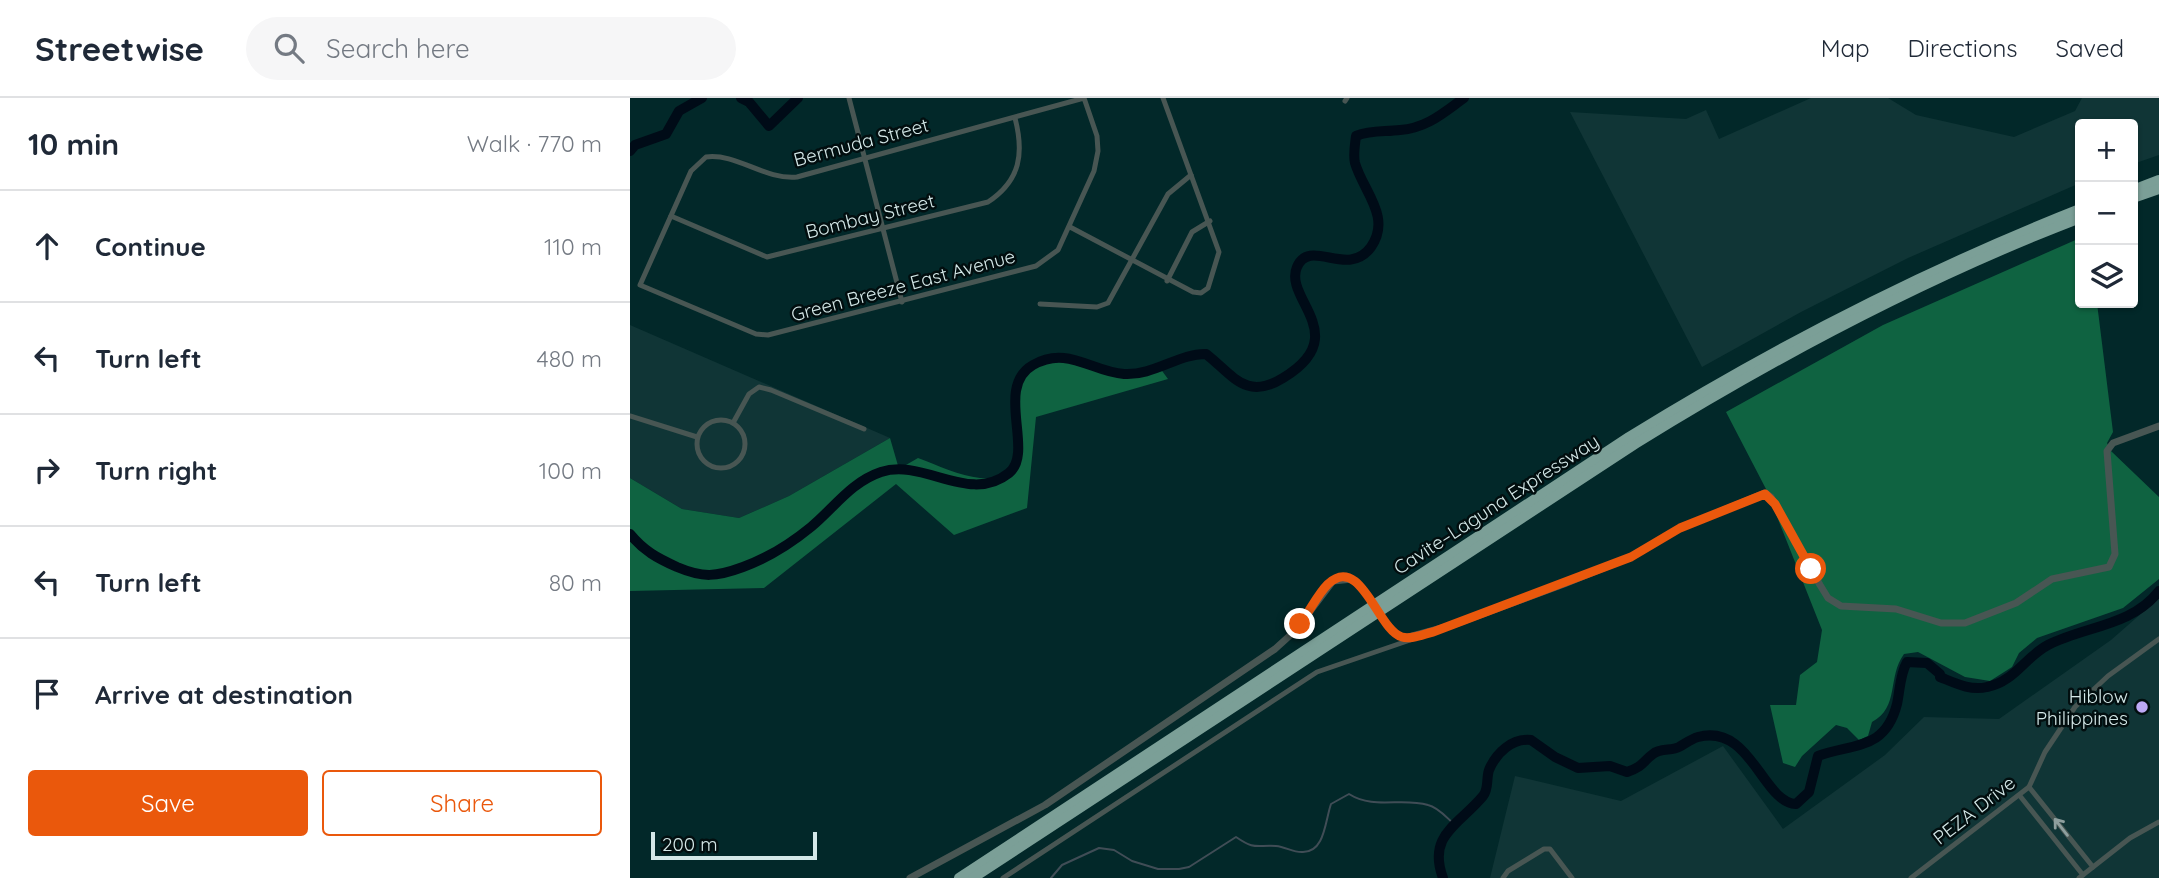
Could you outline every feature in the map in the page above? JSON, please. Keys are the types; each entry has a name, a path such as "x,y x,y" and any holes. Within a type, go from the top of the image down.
{"highway":[{"path":"2138,188 2159,180"},
{"path":"2138,196 2159,189"},
{"name":"Cavite–Laguna Expressway","path":"959,878 1629,437 1712,386 1907,283 2075,211"},
{"name":"Cavite–Laguna Expressway","path":"973,878 1611,459 1716,394 1909,292 2075,220"}],"street":[{"path":"849,98 862,159 902,302"},
{"name":"Bermuda Street","path":"640,285 691,171 706,158 716,156 771,176 786,178 1084,98"},
{"name":"Green Breeze East Avenue","path":"640,285 756,334 768,335 1036,267 1058,250 1094,171 1098,150 1084,98"},
{"path":"1070,227 1167,281 1198,293 1208,288 1219,256 1210,221 1163,98"},
{"name":"Bombay Street","path":"671,216 767,257 988,202 997,196 1010,178 1021,154 1015,118"},
{"path":"1040,304 1102,306 1108,303 1168,194 1191,175"},
{"path":"1167,281 1192,232 1210,221"},
{"path":"733,423 749,394 759,387 864,429"},
{"path":"630,416 697,437"},
{"path":"712,421 733,423 744,436 744,453 733,465 725,468 709,466 702,461 698,453 697,437 712,421"},
{"path":"1003,878 1317,672 1433,632 1631,557 1680,528 1765,494 1771,497 1820,585 1834,603 1854,609 1896,610 1941,623 1965,623 2016,603 2052,579 2109,567 2115,554 2107,451 2113,443 2159,426"},
{"path":"910,878 1045,805 1275,649 1290,636 1333,581 1352,579 1366,593 1385,622 1401,637 1433,632"},
{"name":"PEZA Drive","path":"1911,878 2020,796 2029,787 2045,752 2075,707 2108,676 2159,639"},
{"path":"2029,787 2093,867"},
{"path":"2020,796 2081,876 2130,838 2159,822"},
{"path":"1503,878 1508,871 1544,849 1550,849 1572,878"}],"shaded area":[{"path":"1811,98 1888,98 1916,115 2014,137 2075,111 2082,98 2159,98 2159,155 2138,162 2138,119 2075,119 2075,185 1908,258 1801,312 1702,367 1570,112 1686,119 1706,110 1719,139"},
{"path":"630,325 890,438 789,496 739,518 682,509 630,478"},
{"path":"2159,598 2159,878 1490,878 1515,776 1621,801 1723,746 1783,829 1885,755 1924,717 1999,719 2111,640"}],"green space":[{"path":"2075,240 2075,308 2098,308 2113,432 2107,443 2111,451 2159,497 2159,579 2123,608 2037,638 2019,653 2012,667 1990,681 1965,677 1918,652 1904,654 1896,672 1890,700 1881,716 1872,722 1868,736 1859,740 1847,728 1836,725 1802,756 1795,767 1783,763 1770,705 1796,705 1800,675 1817,662 1822,630 1766,489 1726,412 1883,325"},
{"path":"1063,356 1123,374 1160,368 1168,379 1036,417 1027,508 954,535 896,484 764,588 630,591 630,478 682,509 739,518 789,496 890,438 899,469 918,458 965,475 999,478 1011,470 1016,457 1015,403 1017,386 1024,372 1037,363"}],"waterway":[{"path":"630,151 635,145 666,134 679,111 702,98"},
{"path":"741,98 749,102 769,126 798,98"},
{"path":"630,534 646,550 670,564 694,573 717,574 752,563 795,540 852,489 870,476 881,472 897,469 962,483 994,482 1009,473 1016,463 1016,388 1022,375 1033,365 1045,360 1068,359 1112,372 1135,374 1186,357 1206,354 1232,377 1249,386 1259,387 1283,378 1303,362 1313,347 1315,332 1295,279 1297,267 1303,259 1311,256 1341,259 1362,256 1377,236 1374,204 1355,163 1356,136 1410,129 1434,119 1464,98"},
{"path":"1443,878 1439,863 1442,841 1485,793 1489,770 1496,758 1517,741 1531,740 1555,757 1578,768 1610,766 1627,772 1640,766 1656,752 1676,748 1698,737 1716,736 1731,741 1754,764 1774,791 1784,800 1796,804 1809,792 1818,756 1866,743 1885,730 1897,704 1907,662 1927,663 1940,677 1963,686 1987,687 2005,680 2048,645 2135,612 2159,591"},
{"path":"1051,878 1062,865 1099,848 1114,850 1132,861 1158,869 1189,867 1236,837 1255,846 1310,851 1320,841 1331,804 1349,794 1368,801 1408,802 1432,806 1454,824"}],"place":[{"name":"Hiblow Philippines","path":"2142,707"}],"route":[{"path":"1300,624 1326,586 1336,579 1346,578 1361,586 1390,629 1398,636 1405,638 1433,632 1631,557 1680,528 1765,494 1771,497 1811,569"}]}
